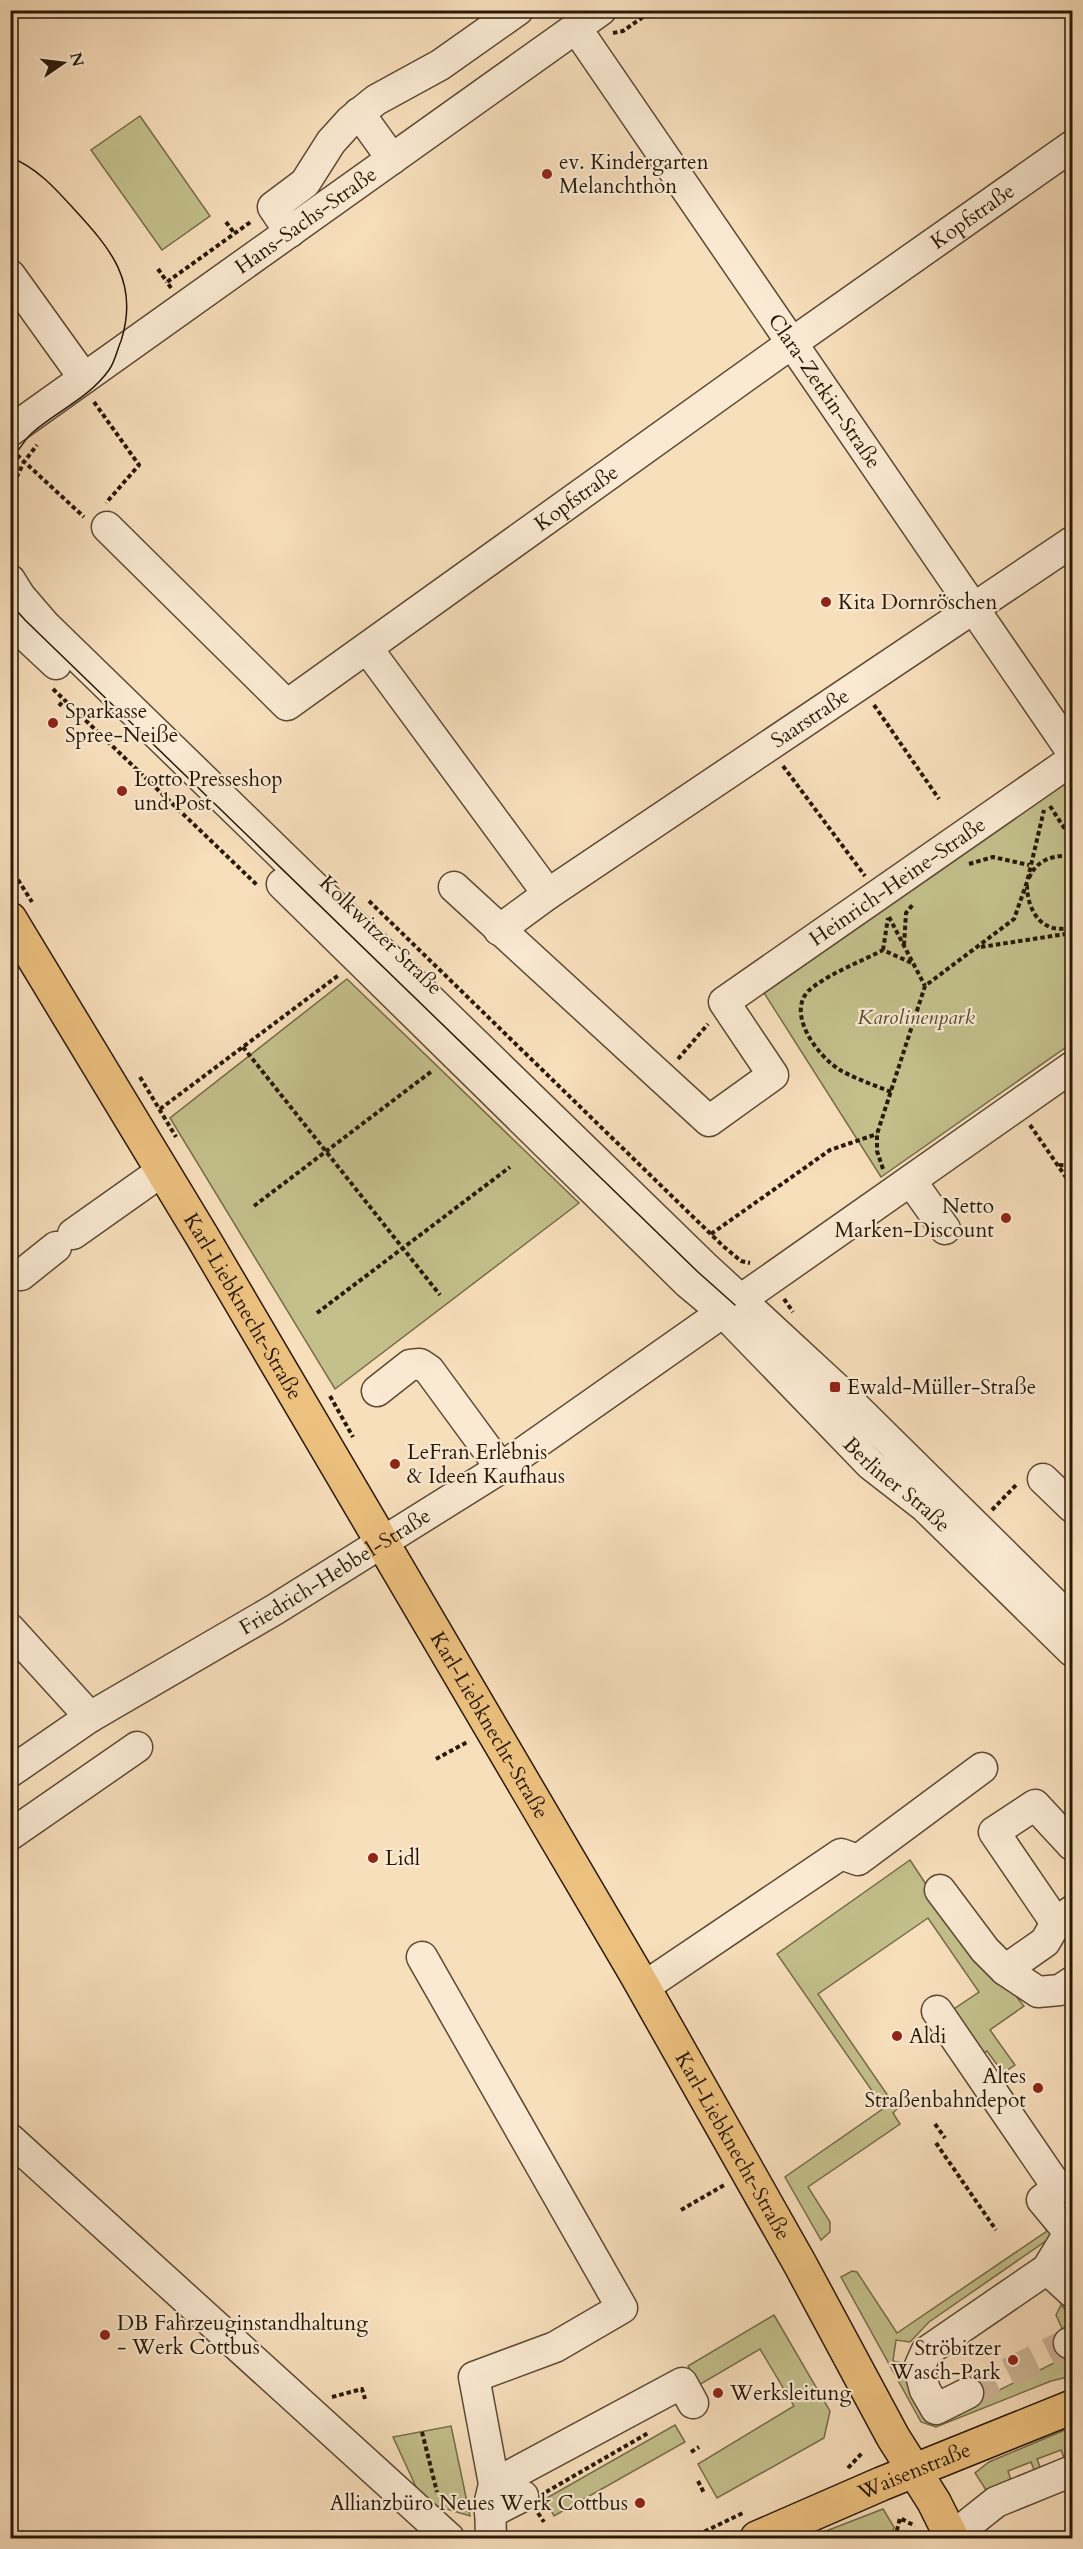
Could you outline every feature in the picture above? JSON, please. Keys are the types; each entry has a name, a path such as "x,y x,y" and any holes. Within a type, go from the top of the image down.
{"main road":[{"name":"Karl-Liebknecht-Straße","path":"10,919 383,1542 640,1980 914,2472 934,2502 950,2538"},
{"name":"Waisenstraße","path":"757,2538 1072,2407"}],"street":[{"name":"Hans-Sachs-Straße","path":"10,431 89,390 290,232 601,10"},
{"path":"290,232 273,207 304,183 331,142 376,100 440,65 512,15 534,58"},
{"name":"Clara-Zetkin-Straße","path":"576,28 973,608 1063,717 1072,752"},
{"path":"440,65 468,105"},
{"path":"359,114 392,159"},
{"name":"Kopfstraße","path":"105,516 287,705 792,343 1072,146"},
{"path":"10,274 89,390"},
{"name":"Saarstraße","path":"499,930 548,894 1072,542"},
{"path":"10,578 20,596 45,625 696,1258 1072,1634"},
{"name":"Kolkwitzer Straße","path":"10,621 680,1274 739,1302"},
{"path":"367,648 548,894"},
{"name":"Heinrich-Heine-Straße","path":"716,1013 879,894 1072,760"},
{"path":"454,887 709,1120 773,1075 716,1013"},
{"path":"739,1302 1072,1067"},
{"path":"21,1275 64,1241 162,1171"},
{"path":"904,1186 945,1229"},
{"path":"739,1302 835,1387 1072,1621"},
{"name":"Friedrich-Hebbel-Straße","path":"10,1772 90,1717 274,1610 501,1468 739,1302"},
{"name":"Berliner Straße","path":"739,1302 899,1431 956,1497 1072,1611"},
{"name":"Berliner Straße","path":"739,1302 871,1465 925,1507 1072,1651"},
{"path":"377,1391 410,1365 420,1364 429,1370 501,1468"},
{"path":"1044,1479 1072,1507"},
{"path":"10,1629 90,1717"},
{"path":"10,1835 137,1747"},
{"path":"640,1980 841,1854 858,1860 982,1768"},
{"path":"1005,1970 1045,1942 1064,1917 994,1832 1035,1805 1072,1845"},
{"path":"640,1980 813,1851"},
{"path":"940,1890 985,1950 1036,2001 1072,1982"},
{"path":"422,1957 622,2307 555,2347 474,2377 494,2484 489,2532"},
{"path":"937,2011 1058,2188 1042,2200 1071,2234 1047,2269 926,2352 919,2368 925,2390 936,2409 968,2393"},
{"path":"10,2139 449,2538"},
{"path":"1047,2269 1072,2292"},
{"path":"494,2484 682,2383 693,2403"},
{"path":"950,2538 996,2502 1072,2471"},
{"path":"489,2532 533,2500"}],"path":[{"path":"226,222 235,234"},
{"path":"158,269 167,282"},
{"path":"10,448 89,522 105,516 139,465 89,390"},
{"path":"860,685 939,799"},
{"path":"59,706 64,700"},
{"path":"769,746 879,894"},
{"path":"1072,840 1047,801 1029,865 1027,901 1032,913 1046,925 1056,929 1072,927"},
{"path":"904,1186 883,1169 877,1151 878,1134 925,986 1014,919 1031,873 1043,861 1056,855 1072,856"},
{"path":"960,870 969,864 993,856 1029,865"},
{"path":"904,945 906,913 914,902"},
{"path":"883,950 888,916 925,986"},
{"path":"979,947 1072,933"},
{"path":"883,950 914,964"},
{"path":"883,950 812,987 802,1000 801,1017 816,1049 839,1070 891,1092"},
{"path":"160,1109 346,970"},
{"path":"662,1078 716,1013"},
{"path":"243,1047 440,1295"},
{"path":"254,1206 432,1071"},
{"path":"711,1234 830,1150 878,1134"},
{"path":"1045,1146 1072,1186"},
{"path":"1059,1165 1072,1166"},
{"path":"317,1313 510,1167"},
{"path":"990,1513 1026,1476 1039,1482 1044,1479"},
{"path":"436,1759 469,1740"},
{"path":"935,2124 945,2138"},
{"path":"936,2143 996,2230"},
{"path":"681,2210 727,2184"},
{"path":"303,2405 363,2389 365,2399"},
{"path":"544,2522 533,2500 651,2431"},
{"path":"422,2432 440,2500"},
{"path":"691,2452 699,2447"},
{"path":"698,2481 704,2493"},
{"path":"895,2538 900,2518"},
{"path":"555,2538 562,2535"}],"green space":[{"path":"140,116 210,216 162,250 91,150"},
{"name":"Karolinenpark","path":"1072,772 1072,1043 881,1177 761,988"},
{"path":"347,979 579,1203 335,1389 170,1118"},
{"path":"910,1860 933,1895 1024,2006 990,2030 1015,2065 1003,2073 987,2051 979,2056 948,2013 979,1992 928,1918 818,1994 897,2109 893,2113 900,2124 808,2187 830,2222 830,2232 821,2240 785,2177 884,2108 777,1954"},
{"path":"1038,2217 1053,2236 929,2322 910,2342 896,2340 893,2361 907,2364 911,2386 973,2403 1072,2354 1072,2376 1051,2381 936,2427 921,2422 841,2277 852,2271 857,2272 897,2333 1047,2231"},
{"path":"1061,2305 1072,2316 1072,2334 1066,2337 1056,2315"},
{"path":"774,2315 830,2411 824,2438 717,2498 698,2464 794,2406 760,2349 699,2385 688,2366"},
{"path":"675,2425 685,2442 554,2516 545,2499"},
{"path":"451,2426 470,2516 423,2502 393,2437"},
{"path":"1072,2427 1072,2445 1068,2447 1072,2457 1067,2465 1061,2450 1037,2459 1043,2475 1037,2477 1031,2462 1008,2471 1013,2487 990,2496 975,2473 989,2462"},
{"path":"883,2509 894,2527 891,2538 868,2538 865,2532 849,2538 808,2538"}],"tunnel":[{"path":"968,2393 1069,2343"}],"tram line":[{"path":"10,157 20,161 44,179 99,237 118,267 127,301 126,320 121,341 109,370 92,389 32,433 10,463"},
{"path":"10,603 698,1272 735,1305"}],"railway":[{"path":"10,2197 19,2187"}],"place":[{"name":"ev. Kindergarten Melanchthon","path":"547,174"},
{"name":"Kita Dornröschen","path":"826,602"},
{"name":"Sparkasse Spree-Neiße","path":"53,723"},
{"name":"Lotto Presseshop und Post","path":"122,791"},
{"name":"Netto Marken-Discount","path":"1006,1218"},
{"name":"Ewald-Müller-Straße","path":"835,1387"},
{"name":"LeFran Erlebnis & Ideen Kaufhaus","path":"395,1464"},
{"name":"Lidl","path":"373,1858"},
{"name":"Aldi","path":"897,2036"},
{"name":"Altes Straßenbahndepot","path":"1038,2088"},
{"name":"DB Fahrzeuginstandhaltung - Werk Cottbus","path":"105,2335"},
{"name":"Ströbitzer Wasch-Park","path":"1013,2360"},
{"name":"Werksleitung","path":"718,2393"},
{"name":"Allianzbüro Neues Werk Cottbus","path":"640,2503"}]}
